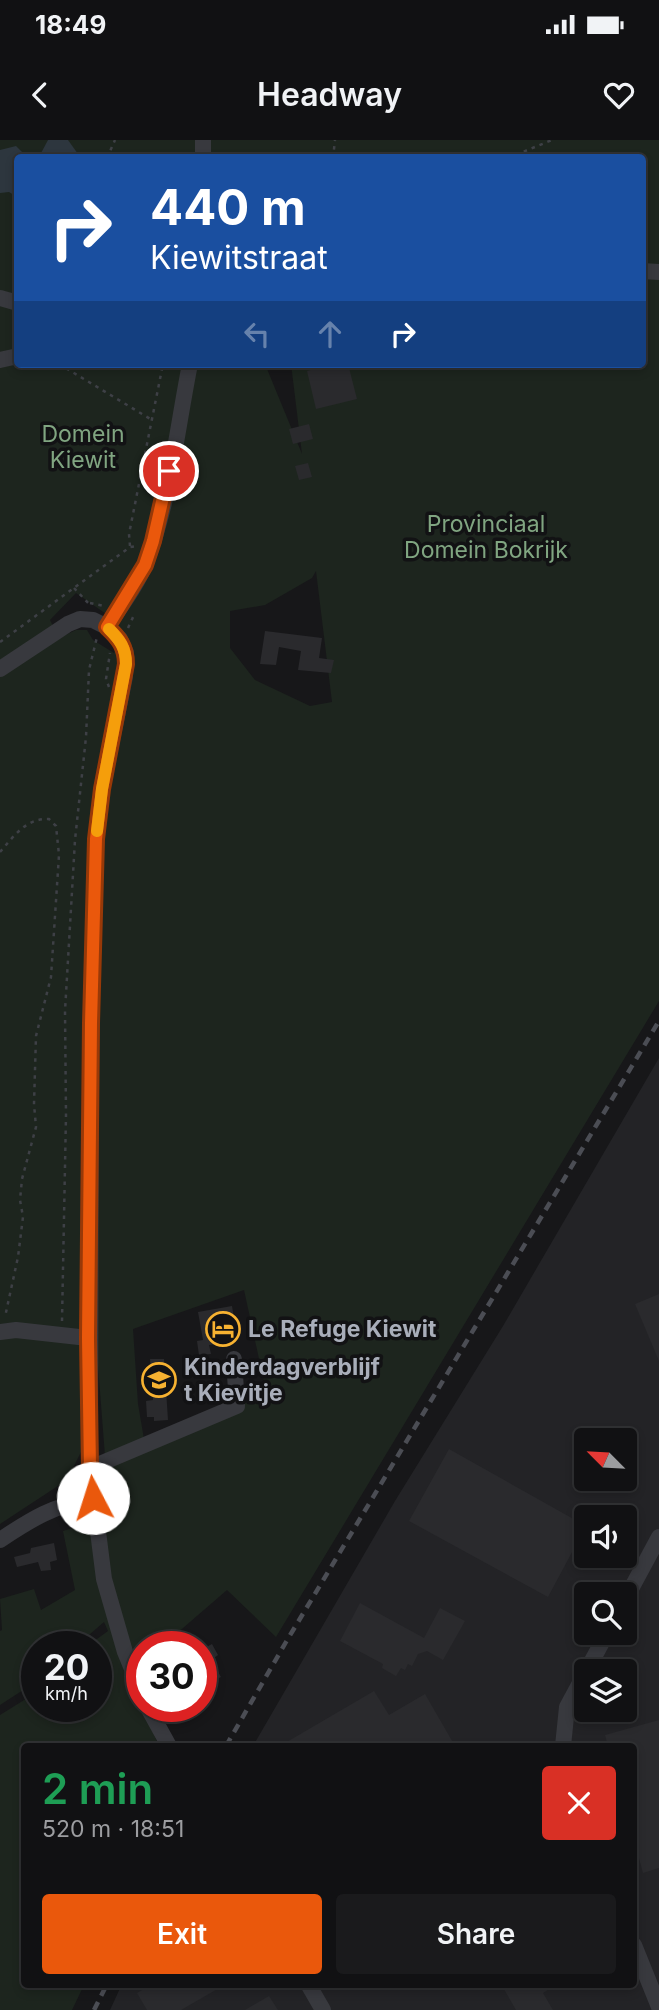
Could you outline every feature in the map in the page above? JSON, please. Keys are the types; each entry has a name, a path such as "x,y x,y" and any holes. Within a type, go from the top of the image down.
{"street":[{"path":"99,633 136,582 153,541 189,368"},
{"path":"0,669 68,624 80,620 93,620 99,633 120,639 126,653 122,691 102,789 96,839 88,1338 93,1498 104,1579 126,1654"},
{"path":"0,1332 16,1330 88,1338"},
{"path":"90,1468 237,1406 233,1359"},
{"path":"0,1540 40,1514 93,1498"},
{"path":"635,1582 659,1537"},
{"path":"562,1743 567,1707 601,1645"},
{"path":"156,1722 167,1743"},
{"path":"637,1952 659,2007"},
{"path":"310,1988 323,2010"}],"path":[{"path":"518,154 552,140"},
{"path":"66,368 152,421"},
{"path":"130,547 129,534 162,368"},
{"path":"0,642 130,547 153,541"},
{"path":"75,588 90,603 94,613"},
{"path":"90,603 110,609"},
{"path":"99,633 110,657 106,684 122,691"},
{"path":"62,1335 65,1011 89,670 99,633"},
{"path":"0,852 30,822 49,819 56,827 59,855 51,977 36,1036 36,1126 22,1179 20,1200 23,1217 18,1257 5,1319 0,1320"}],"shaded area":[{"path":"48,140 68,140 78,154 41,154"},
{"path":"16,146 24,154 14,154 14,195 9,192 0,193 0,150"},
{"path":"659,1058 659,2010 110,2010 120,1988 637,1988 637,1743 255,1743 395,1501 503,1326"}],"green space":[{"path":"0,140 659,140 659,1001 276,1637 227,1590 180,1631 126,1631 126,1722 148,1722 158,1743 21,1743 21,1988 83,1988 72,2010 0,2010 0,1715 21,1702 21,1722 112,1722 112,1631 108,1631 104,1622 94,1631 21,1631 21,1691 0,1705 0,1599 34,1589 41,1610 75,1590 63,1531 89,1523 85,1494 105,1456 95,1327 85,1039 82,1450 67,1480 0,1524","holes":["316,571 332,702 310,706 255,680 230,648 230,611 265,605 312,578","76,593 119,623 114,653 93,640 87,630 76,630 59,638 50,620","244,1290 265,1386 144,1439 138,1404 133,1329"]}],"building":[{"path":"318,368 349,368 357,399 316,409 307,371"},
{"path":"309,424 313,439 293,444 289,429"},
{"path":"308,463 312,477 299,480 295,466"},
{"path":"265,631 322,638 319,658 334,660 331,673 298,670 301,651 279,647 276,665 260,664"},
{"path":"659,1294 659,1361 635,1304"},
{"name":"Le Refuge Kiewit","path":"232,1306 237,1336 230,1337 231,1342 209,1345 211,1354 199,1355 197,1341 203,1340 198,1312"},
{"name":"Kinderdagverblijf t Kievitje","path":"150,1359 164,1359 168,1420 154,1421 154,1417 147,1417 146,1401 153,1400"},
{"path":"449,1449 574,1519 574,1548 548,1597 409,1521"},
{"path":"54,1543 57,1560 50,1562 51,1570 41,1571 38,1562 17,1567 14,1557 30,1553 31,1548"},
{"path":"360,1603 424,1638 440,1608 465,1621 443,1660 427,1651 418,1654 412,1666 408,1664 405,1670 401,1668 396,1676 382,1668 383,1664 340,1641"},
{"path":"374,1691 389,1715 425,1694 453,1743 285,1743"},
{"path":"659,1720 659,1868 643,1873 637,1851 637,1743 607,1743 605,1735"},
{"path":"146,1988 219,1988 181,2010 147,2010 137,1993"},
{"path":"503,1988 551,1988 543,1993 553,2010 516,2010"},
{"path":"269,1996 278,2010 245,2010"}],"railway":[{"path":"228,1743 659,1021"},
{"path":"94,2010 105,1988"}],"slow traffic":[{"path":"97,831 102,789 126,664 126,653 120,639 109,629"}],"place":[{"name":"Le Refuge Kiewit","path":"223,1329"},
{"name":"Kinderdagverblijf t Kievitje","path":"159,1380"}],"route":[{"path":"93,1498 88,1338 96,839 102,789 126,664 126,653 120,639 107,627 145,565 169,471"}],"park label":[{"name":"Domein Kiewit","path":"83,447"},
{"name":"Provinciaal Domein Bokrijk","path":"486,537"}]}
